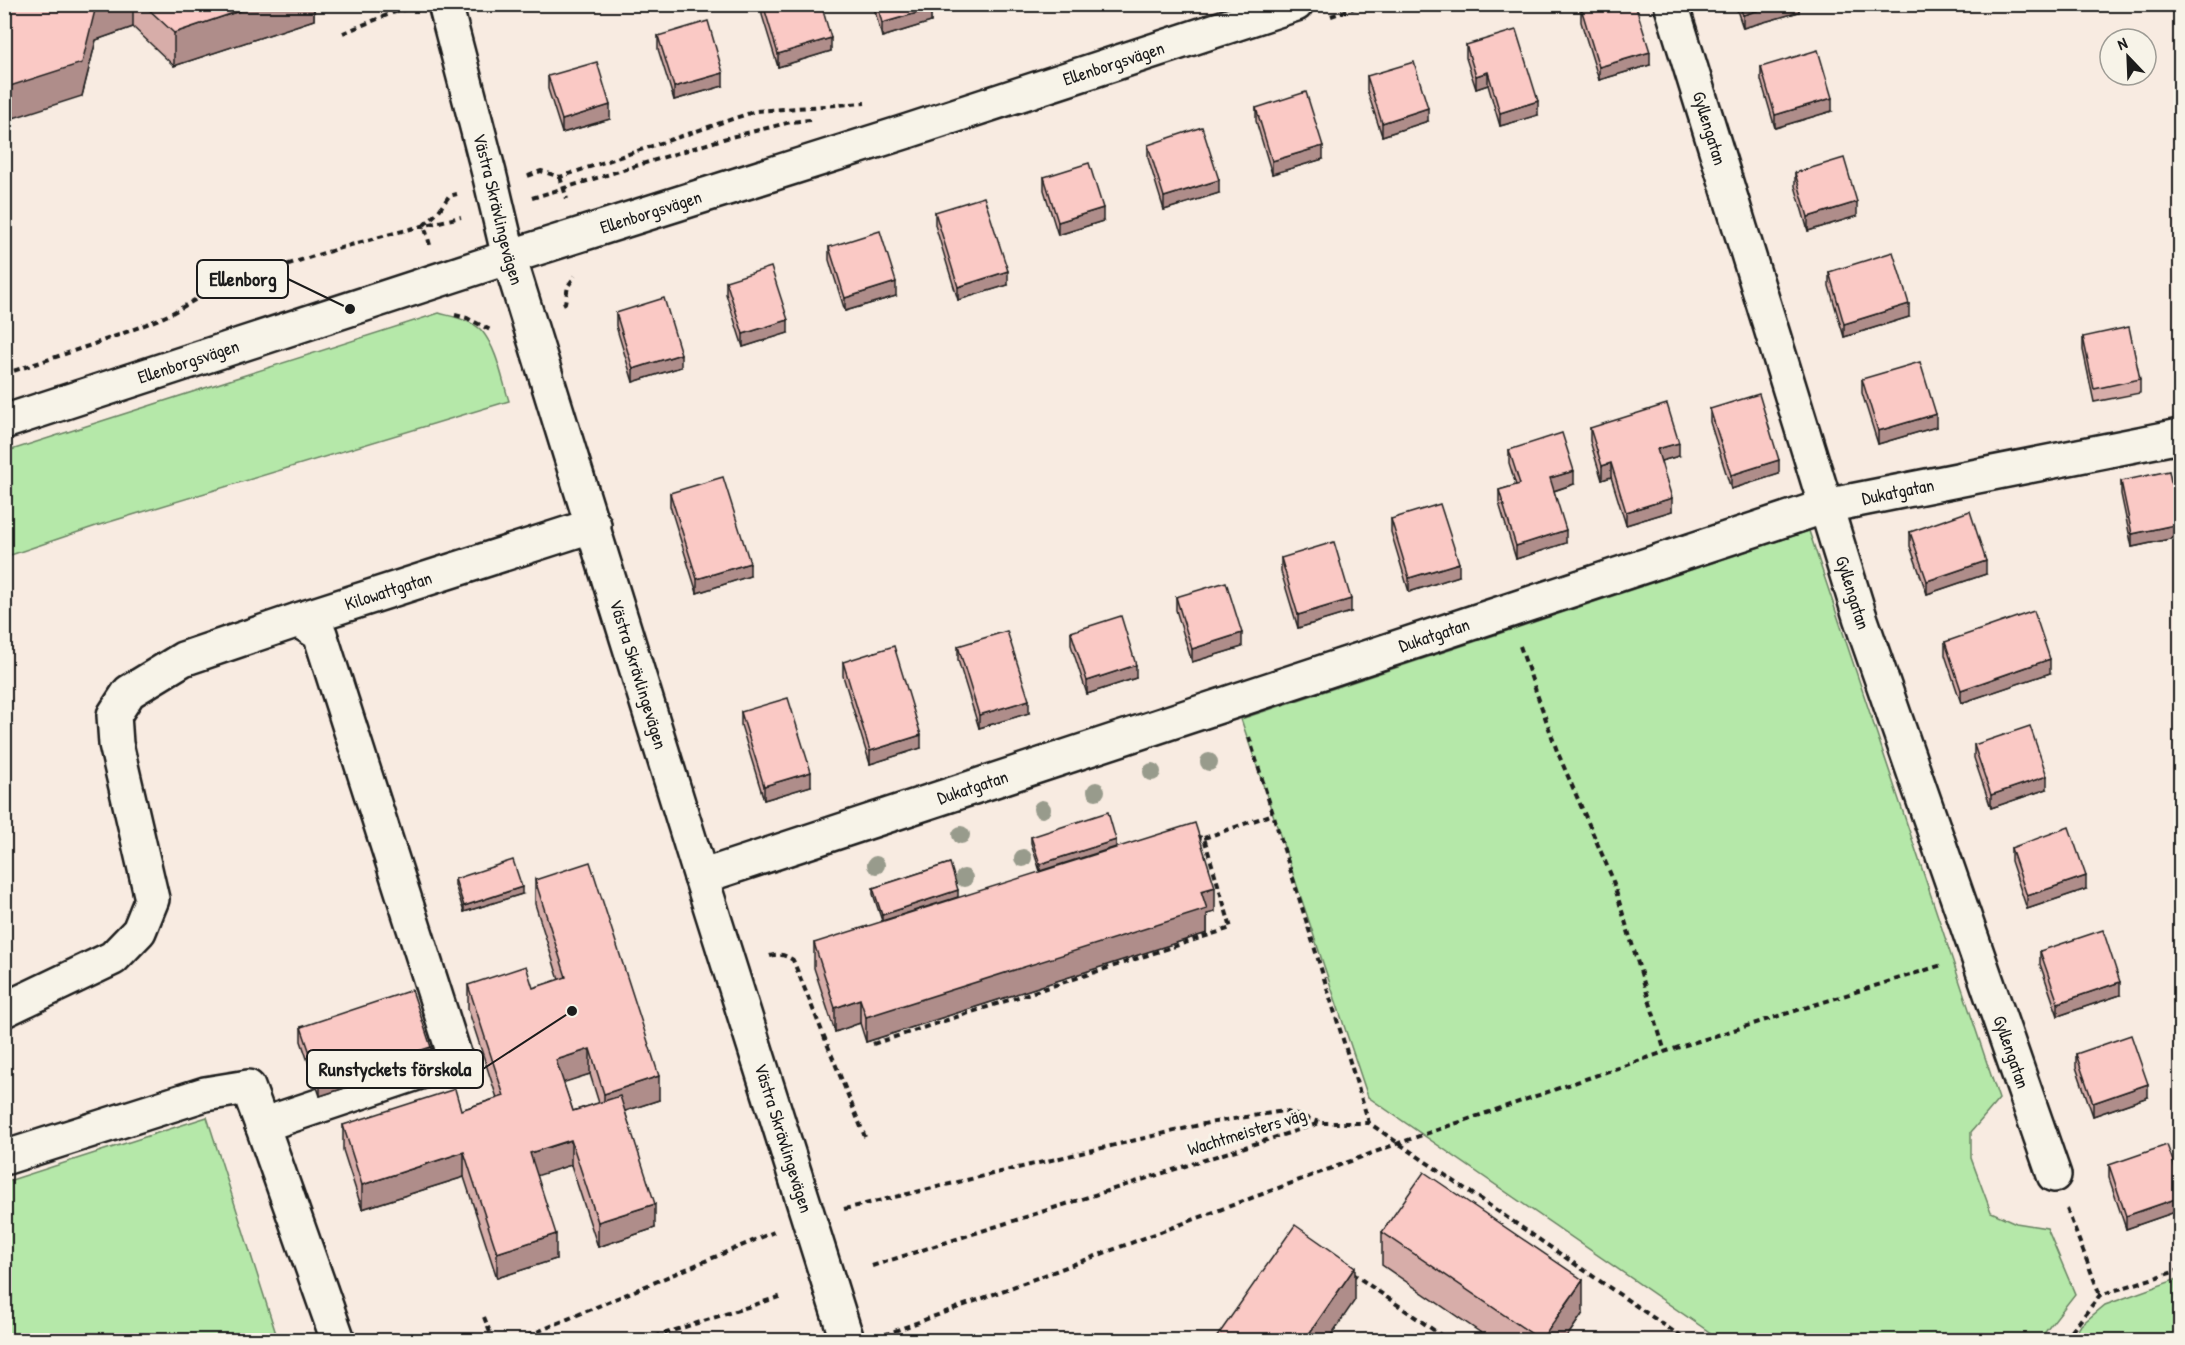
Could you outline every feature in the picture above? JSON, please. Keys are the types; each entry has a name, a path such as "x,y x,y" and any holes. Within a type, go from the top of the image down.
{"street":[{"name":"Västra Skrävlingevägen","path":"445,4 509,256 847,1341"},
{"name":"Ellenborgsvägen","path":"4,422 440,281 509,256 908,131 1296,4"},
{"name":"Gyllengatan","path":"1671,4 1860,617 2054,1175"},
{"name":"Dukatgatan","path":"701,877 1826,506 2181,436"},
{"name":"Kilowattgatan","path":"4,1010 113,958 139,931 152,899 116,744 114,715 129,692 183,659 594,525"},
{"path":"262,1125 456,1060 320,634 298,620"},
{"path":"4,1158 205,1094 248,1087 338,1341"}],"path":[{"path":"343,33 412,7"},
{"path":"495,198 541,171 560,177 756,111 869,103"},
{"path":"4,374 163,318 197,297 221,288 424,225 495,198 791,122 814,120"},
{"path":"1508,610 1557,751 1611,875 1665,1052"},
{"path":"1238,700 1369,1123 1686,1341"},
{"path":"1194,836 1204,838 1273,814"},
{"path":"873,1044 1231,928 1204,838"},
{"path":"881,1336 1399,1143 1665,1052 1977,954"},
{"path":"770,956 785,955 793,960 865,1137"},
{"path":"840,1210 1208,1123 1284,1111 1320,1123"},
{"name":"Wachtmeisters väg","path":"872,1266 1320,1123 1369,1123"},
{"path":"2054,1175 2100,1295"},
{"path":"518,1341 777,1231"},
{"path":"1344,1267 1448,1341"},
{"path":"2065,1341 2100,1295 2181,1270"},
{"path":"644,1341 782,1296"},
{"path":"484,1317 493,1341"}],"green space":[{"path":"439,313 468,322 482,331 495,355 509,401 96,526 5,557 5,452"},
{"path":"1809,531 1999,1099 1971,1132 1971,1158 1991,1212 2016,1223 2047,1228 2075,1294 2039,1340 1721,1340 1368,1097 1241,719"},
{"path":"207,1117 278,1340 5,1340 5,1182"},
{"path":"2180,1278 2180,1340 2072,1340 2081,1325 2105,1305"}],"building":[{"path":"4,4 101,4 96,6 82,63 4,88"},
{"path":"143,4 260,4 174,33"},
{"path":"763,4 821,4 831,38 778,54"},
{"path":"877,4 930,4 931,9 882,23"},
{"path":"1593,4 1635,4 1650,52 1599,67 1581,8"},
{"path":"1739,4 1778,4 1743,15"},
{"path":"708,21 723,73 674,87 658,36"},
{"path":"1516,30 1538,101 1500,113 1488,72 1476,76 1466,45"},
{"path":"1818,50 1832,98 1775,115 1761,67"},
{"path":"597,62 610,105 562,120 548,76"},
{"path":"1414,62 1428,108 1382,123 1367,76"},
{"path":"1306,92 1323,146 1272,161 1256,108"},
{"path":"1202,127 1219,180 1164,197 1148,145"},
{"path":"1844,158 1857,202 1808,217 1795,173"},
{"path":"1089,163 1103,208 1058,222 1044,177"},
{"path":"984,197 1008,271 958,287 935,212"},
{"path":"880,231 896,282 845,298 829,247"},
{"path":"1893,252 1909,304 1844,324 1829,272"},
{"path":"771,267 788,320 743,334 726,281"},
{"path":"664,298 681,354 633,369 616,313"},
{"path":"2129,327 2140,379 2094,389 2083,337"},
{"path":"1920,362 1936,414 1878,431 1862,379"},
{"path":"1759,394 1779,460 1731,475 1710,409"},
{"path":"1667,404 1679,443 1657,449 1672,498 1626,512 1611,463 1602,466 1590,428"},
{"path":"1562,433 1574,471 1550,478 1566,530 1516,546 1499,490 1520,484 1509,450"},
{"path":"2169,471 2179,524 2132,534 2121,481"},
{"path":"723,477 750,563 697,579 670,493"},
{"path":"1440,504 1459,563 1409,578 1391,519"},
{"path":"1970,511 1986,561 1927,581 1910,532"},
{"path":"1334,542 1351,599 1298,615 1281,558"},
{"path":"1226,582 1242,633 1192,649 1176,597"},
{"path":"2034,611 2050,659 1961,690 1945,642"},
{"path":"1121,616 1136,665 1087,681 1071,632"},
{"path":"1007,631 1029,700 979,715 958,646"},
{"path":"894,646 921,735 870,751 843,662"},
{"path":"788,698 811,772 764,786 741,712"},
{"path":"2030,726 2047,776 1991,795 1974,745"},
{"path":"1108,812 1116,840 1040,864 1031,837"},
{"path":"1195,823 1215,887 1201,891 1207,909 866,1017 860,999 835,1008 814,943"},
{"path":"2069,827 2086,876 2027,896 2011,848"},
{"path":"513,860 522,887 464,906 455,879"},
{"path":"590,862 659,1076 604,1094 590,1049 556,1060 573,1111 620,1096 655,1204 598,1222 571,1140 530,1153 556,1234 497,1253 464,1152 362,1185 343,1125 455,1089 461,1110 504,1096 468,985 526,966 533,988 566,977 535,880"},
{"path":"950,863 958,890 882,915 873,888"},
{"path":"2103,930 2120,982 2058,1003 2040,951"},
{"path":"412,990 431,1047 320,1082 301,1027"},
{"path":"2131,1035 2148,1084 2093,1103 2076,1054"},
{"path":"2167,1145 2181,1183 2181,1197 2126,1216 2109,1165"},
{"path":"1424,1172 1583,1280 1541,1340 1382,1232"},
{"path":"1295,1225 1355,1267 1304,1341 1214,1341"}],"place":[{"name":"Ellenborg","path":"350,309"},
{"name":"Runstyckets förskola","path":"572,1011"}]}
